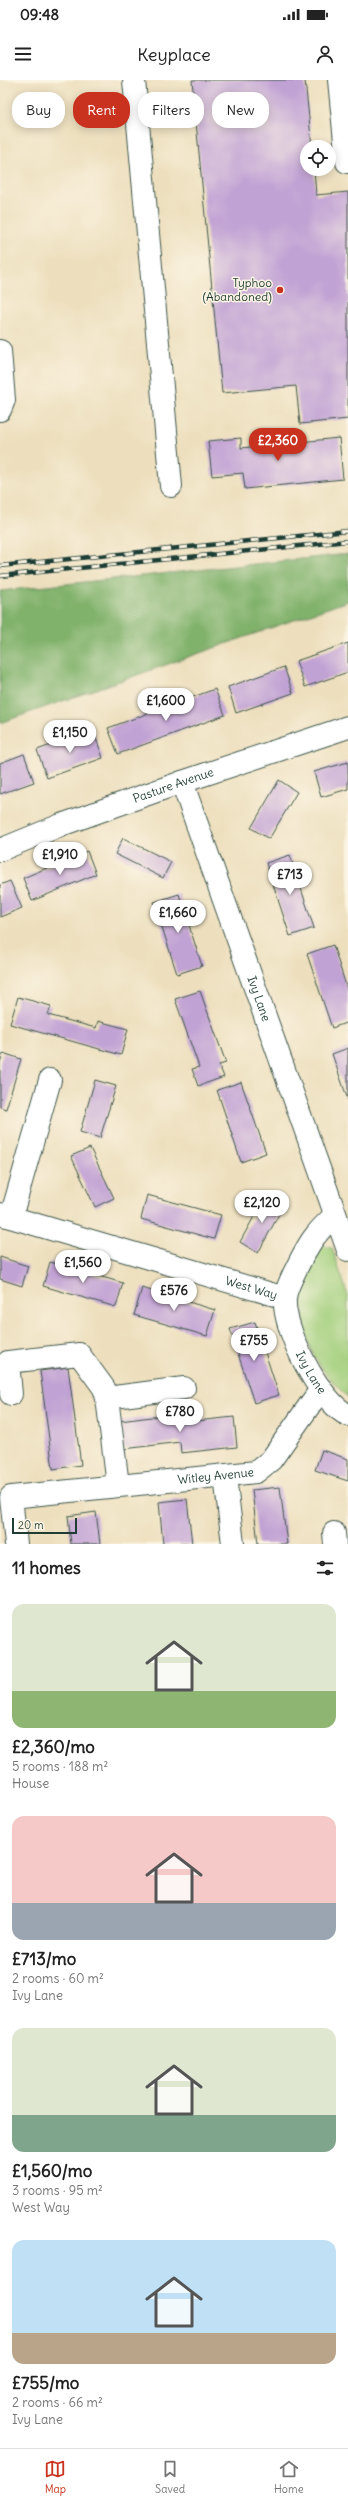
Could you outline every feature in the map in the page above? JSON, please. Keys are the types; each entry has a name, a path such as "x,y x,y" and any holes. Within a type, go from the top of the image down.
{"street":[{"path":"134,80 171,486"},
{"path":"339,80 347,162"},
{"path":"0,351 4,400 0,410"},
{"name":"Pasture Avenue","path":"0,850 61,825 182,782 348,727"},
{"name":"Ivy Lane","path":"182,782 348,1250"},
{"name":"West Way","path":"50,1080 6,1215 285,1298"},
{"path":"285,1298 297,1269 315,1235 335,1215"},
{"name":"Ivy Lane","path":"285,1298 289,1321 300,1356 321,1389 348,1415"},
{"path":"11,1394 8,1362 79,1354 104,1388 107,1398 118,1485"},
{"path":"107,1398 184,1388"},
{"name":"Witley Avenue","path":"16,1544 11,1497 256,1472 271,1460 321,1389"},
{"path":"225,1476 233,1544"}],"green space":[{"path":"348,554 348,601 0,723 0,591"},
{"path":"324,1246 332,1248 348,1296 348,1397 319,1364 305,1332 303,1314 307,1276 312,1254"}],"building":[{"name":"Typhoo (Abandoned)","path":"192,80 305,80 311,140 300,140 300,176 315,176 316,195 348,192 348,419 300,424 296,386 222,393 197,128 204,128 204,92 193,92"},
{"path":"241,438 241,448 339,438 343,479 245,489 243,473 212,476 208,441"},
{"path":"348,643 348,672 305,687 296,661"},
{"path":"284,667 293,693 236,713 228,687"},
{"path":"215,689 225,715 118,754 108,728"},
{"path":"93,730 103,758 47,778 37,750"},
{"path":"24,754 34,782 0,794 0,763"},
{"path":"348,762 348,789 321,797 314,772"},
{"path":"279,780 297,792 269,839 251,828"},
{"path":"123,838 171,862 163,878 115,854"},
{"path":"87,851 96,874 32,901 23,878"},
{"path":"290,855 314,928 290,936 266,863"},
{"path":"10,881 22,908 0,917 0,885"},
{"path":"179,894 202,966 177,974 154,902"},
{"path":"333,945 348,992 348,1022 332,1028 307,954"},
{"path":"200,991 226,1063 219,1065 224,1077 198,1086 192,1069 199,1067 175,999"},
{"path":"18,997 51,1006 48,1015 96,1028 98,1021 128,1029 121,1055 10,1024"},
{"path":"348,1048 348,1100 332,1054"},
{"path":"3,1053 21,1059 6,1109 0,1107 0,1063"},
{"path":"95,1080 116,1086 100,1138 80,1132"},
{"path":"241,1082 266,1153 241,1162 217,1090"},
{"path":"90,1148 114,1198 95,1207 71,1156"},
{"path":"147,1195 221,1215 214,1239 141,1219"},
{"path":"266,1195 284,1205 258,1253 240,1242"},
{"path":"0,1257 28,1266 22,1286 0,1279"},
{"path":"50,1262 123,1283 116,1307 43,1286"},
{"path":"142,1288 215,1310 207,1336 134,1315"},
{"path":"255,1322 279,1395 254,1403 230,1329"},
{"path":"68,1367 81,1465 53,1469 40,1371"},
{"path":"175,1414 177,1423 234,1417 237,1447 181,1453 180,1442 124,1449 120,1421"},
{"path":"322,1450 348,1459 348,1481 315,1470"},
{"path":"280,1487 287,1544 258,1544 252,1490"},
{"path":"187,1499 192,1544 163,1544 159,1502"},
{"path":"96,1512 100,1544 71,1544 68,1516"}],"railway":[{"path":"0,566 348,531"},
{"path":"0,576 348,541"}],"place":[{"name":"Typhoo (Abandoned)","path":"280,290"}]}
